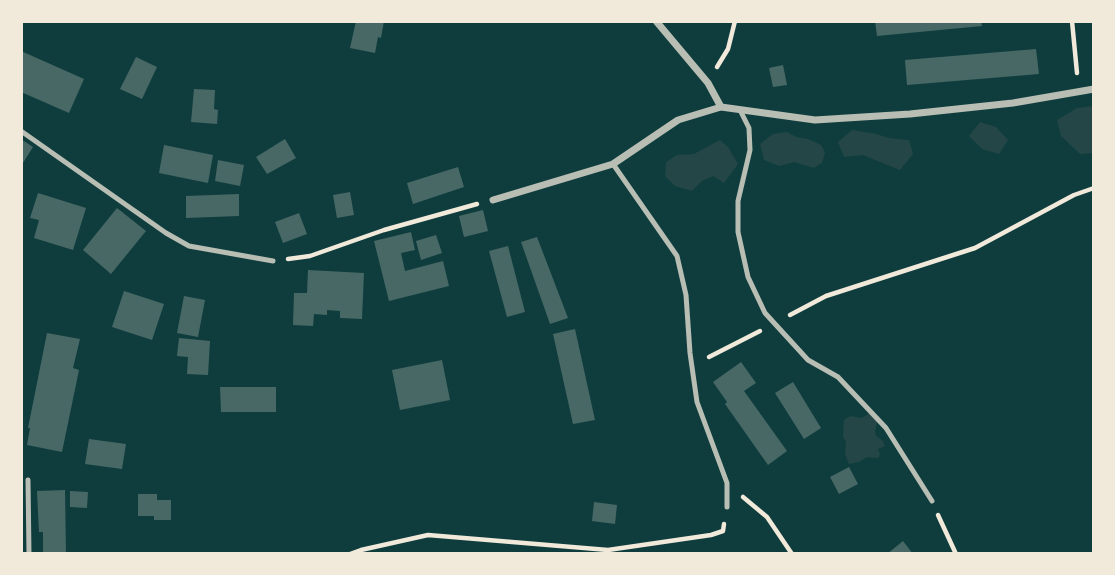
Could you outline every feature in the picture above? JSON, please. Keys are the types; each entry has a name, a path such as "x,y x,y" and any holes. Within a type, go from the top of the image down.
{"street":[{"path":"656,21 708,83 721,107"},
{"path":"493,200 613,164 678,120 721,107 816,120 1013,103 1094,89"}],"lane":[{"path":"740,110 749,128 750,150 737,201 738,232 748,277 765,313 808,360 838,377 886,428 932,501"},
{"path":"21,131 188,246 273,261"},
{"path":"613,164 677,256 686,295 697,402 727,483 727,507"},
{"path":"28,480 29,554"}],"path":[{"path":"708,83 728,49 735,21"},
{"path":"1072,21 1079,91"},
{"path":"692,365 826,296 975,248 1073,195 1094,188"},
{"path":"273,261 310,256 384,230 493,200"},
{"path":"727,483 767,517 792,554"},
{"path":"932,501 956,554"},
{"path":"351,554 428,535 608,550 723,531 727,507"},
{"path":"646,545 647,554"}],"shaded area":[{"path":"1094,106 1094,153 1080,154 1061,136 1057,120 1077,108"},
{"path":"980,122 996,127 1008,140 999,154 982,149 969,136"},
{"path":"852,130 909,140 913,154 900,170 863,155 844,157 838,142"},
{"path":"787,132 821,145 825,152 822,163 814,168 794,162 779,166 764,160 760,144 773,134"},
{"path":"720,140 728,147 738,164 724,183 713,176 702,181 692,191 675,186 665,176 666,162 677,155 694,154"},
{"path":"872,412 878,418 876,436 885,446 878,449 878,458 867,457 849,464 843,437 844,420 850,416 861,418"}],"building":[{"path":"356,21 384,21 375,53 350,48"},
{"path":"875,21 981,21 982,26 877,36"},
{"path":"1036,49 1039,74 907,85 905,60"},
{"path":"21,51 84,79 69,113 21,92"},
{"path":"136,57 157,67 142,99 120,89"},
{"path":"783,65 787,85 773,87 769,68"},
{"path":"194,89 215,90 214,109 218,110 217,124 191,122"},
{"path":"21,139 33,147 21,166"},
{"path":"285,139 296,158 267,174 256,157"},
{"path":"164,145 213,155 208,183 159,173"},
{"path":"218,160 244,165 240,186 215,181"},
{"path":"458,167 464,187 413,204 407,183"},
{"path":"350,192 354,215 337,218 333,195"},
{"path":"38,193 86,208 73,250 34,238 39,220 30,218"},
{"path":"239,194 239,216 186,218 186,196"},
{"path":"117,208 146,231 111,274 83,250"},
{"path":"483,210 488,231 464,237 459,216"},
{"path":"299,213 307,234 283,243 275,222"},
{"path":"411,232 415,250 401,253 405,271 443,261 449,286 389,301 374,241"},
{"path":"436,235 442,253 421,260 416,241"},
{"path":"537,237 568,318 550,324 521,242"},
{"path":"508,246 525,312 507,317 489,251"},
{"path":"308,270 364,273 362,319 340,318 340,311 327,310 327,315 314,314 313,326 293,325 294,293 307,293"},
{"path":"124,291 164,304 152,340 112,327"},
{"path":"184,296 205,300 198,337 177,333"},
{"path":"575,329 595,420 573,424 553,334"},
{"path":"47,333 80,339 73,368 79,370 62,452 27,445"},
{"path":"179,338 210,341 208,375 187,374 188,357 177,356"},
{"path":"442,360 450,400 400,410 392,370"},
{"path":"741,362 756,383 744,391 787,451 768,465 725,404 727,402 713,382"},
{"path":"793,382 821,428 804,439 775,393"},
{"path":"220,387 276,387 276,412 221,412"},
{"path":"89,439 126,444 122,469 85,464"},
{"path":"849,467 858,484 839,494 830,477"},
{"path":"65,490 66,554 43,554 37,491"},
{"path":"70,491 88,492 87,508 70,507"},
{"path":"138,494 157,494 157,500 171,500 171,520 138,516"},
{"path":"594,502 617,505 615,524 592,521"},
{"path":"903,541 913,554 887,554"}]}
